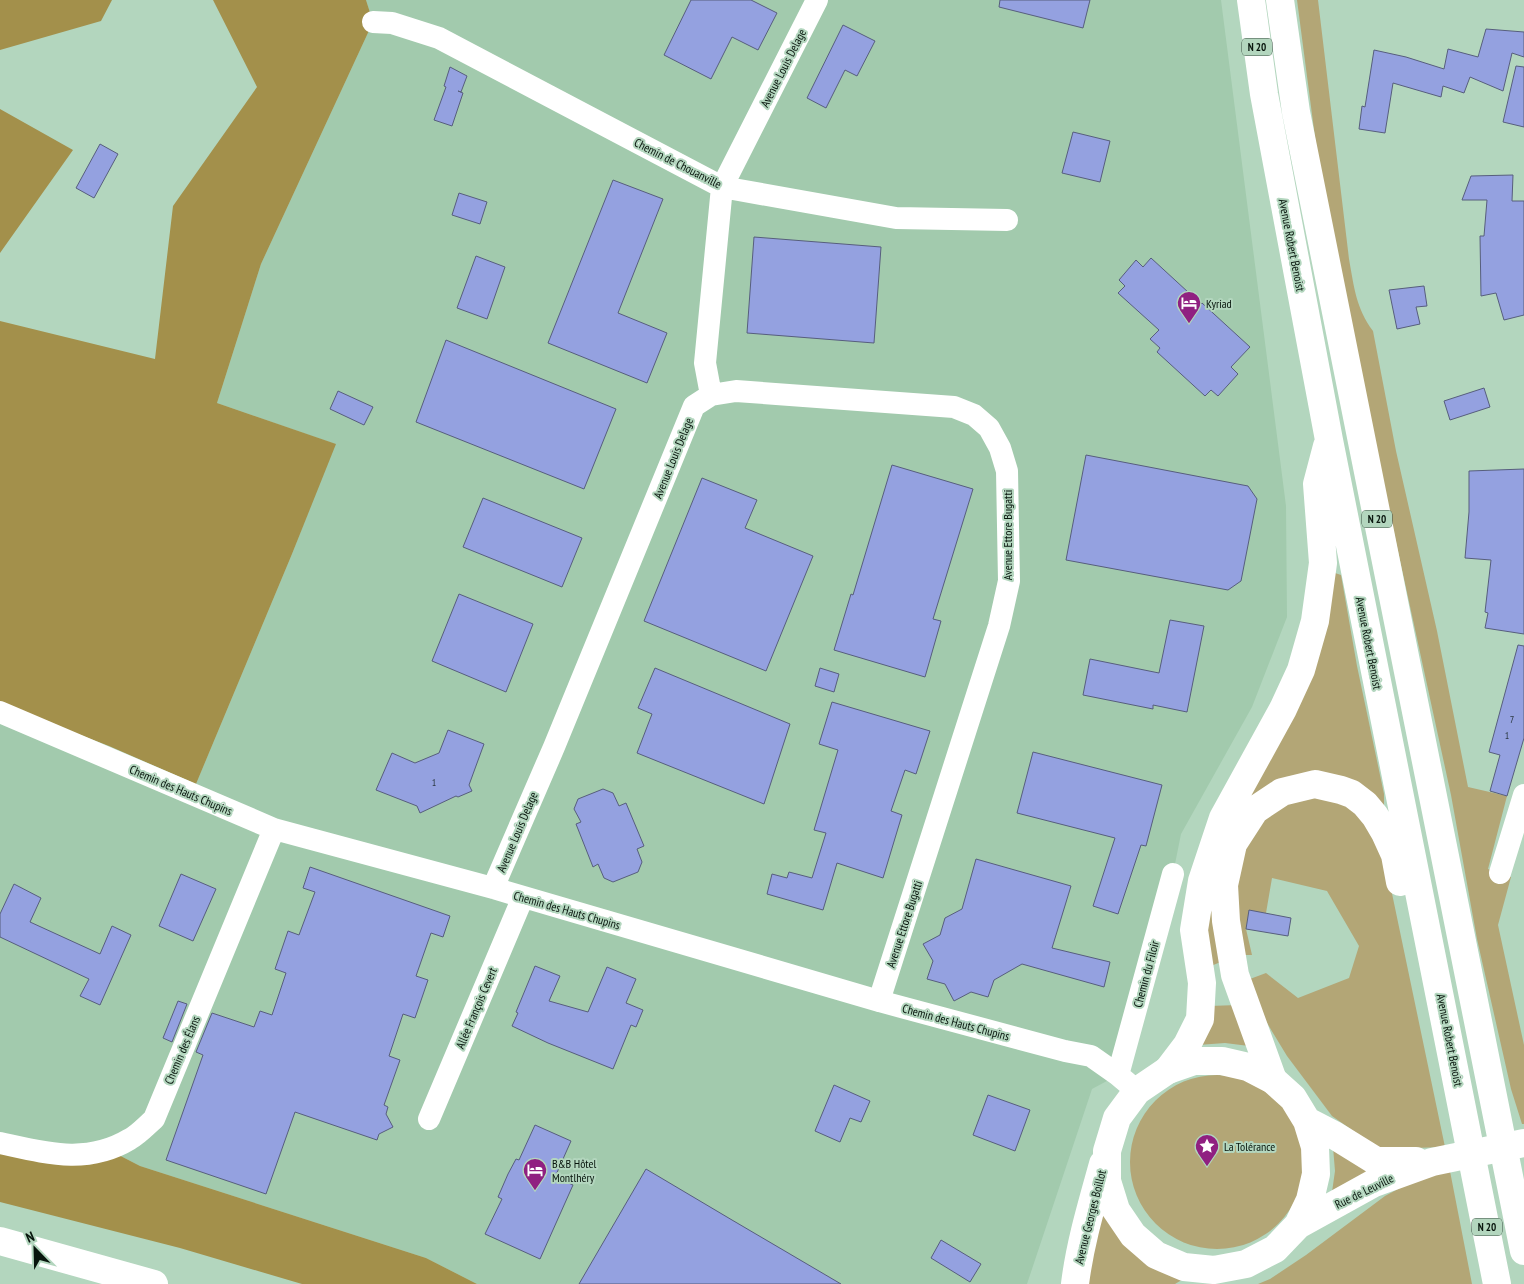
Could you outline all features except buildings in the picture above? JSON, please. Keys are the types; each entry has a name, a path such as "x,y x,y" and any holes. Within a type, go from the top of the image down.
{"main road":[{"name":"Avenue Robert Benoist","path":"1251,0 1264,94 1460,1136"},
{"name":"N 20","path":"1280,0 1296,112 1524,1251"},
{"path":"1168,1070 1187,1045 1200,1019 1202,983 1194,930 1202,881 1223,818 1283,709 1301,670 1316,621 1323,563 1318,484 1329,440"},
{"path":"1273,1080 1235,975 1226,920 1224,885 1232,844 1255,810 1282,792 1315,784 1352,794 1365,804 1375,816 1395,855 1460,1136 1467,1172 1480,1284"},
{"path":"1222,1061 1248,1067 1273,1080 1293,1098 1307,1121 1315,1147 1316,1174 1310,1200 1298,1225 1275,1249 1246,1264 1203,1277 1156,1255 1133,1235 1116,1210 1107,1181 1107,1151 1128,1083 1194,1062 1222,1061"},
{"name":"Rue de Leuville","path":"1307,1121 1376,1161 1432,1162"},
{"name":"Rue de Leuville","path":"1298,1225 1374,1183 1432,1162 1524,1143"},
{"name":"Avenue Georges Boillot","path":"1075,1284 1088,1222 1107,1151"},
{"name":"N 20","path":"1467,1172 1497,1284"},
{"path":"0,1241 154,1284"}],"street":[{"name":"Avenue Louis Delage","path":"493,888 554,747 694,406 711,395 705,363 722,187 817,0"},
{"name":"Chemin de Chouanville","path":"373,22 392,23 439,38 722,187 896,218 1007,220"},
{"name":"Avenue Ettore Bugatti","path":"711,395 736,391 954,407 974,415 989,428 1000,448 1007,471 1009,582 999,626 879,1001"},
{"name":"Chemin des Hauts Chupins","path":"0,712 274,829 493,888 879,1001 1065,1051 1091,1056 1128,1083"},
{"path":"1500,873 1524,795"},
{"name":"Chemin des Élans","path":"0,1142 46,1153 80,1156 109,1150 132,1138 154,1119 274,829"},
{"name":"Chemin du Filoir","path":"1128,1083 1173,874"},
{"name":"Allée François Cevert","path":"429,1119 523,897"}],"shaded area":[{"path":"0,0 112,0 101,21 0,50"},
{"path":"213,0 366,0 373,22 261,264 217,403 336,444 196,784 109,746 0,704 0,321 155,359 173,206 257,87"},
{"path":"366,0 1221,0 1286,506 1287,617 1252,707 1181,834 1173,874 1118,1075 1092,1089 1027,1284 477,1284 426,1258 140,1166 109,1150 0,1143 0,712 196,784 292,554 335,444 217,403 261,264 373,22"},
{"path":"1297,0 1318,0 1352,279 1359,305 1373,331 1396,451 1437,631 1468,787 1507,796 1488,869 1511,877 1498,925 1524,1045 1524,1124 1522,1124 1511,1089 1477,939 1451,795 1368,413 1318,160"},
{"path":"0,109 73,150 0,253"},
{"path":"1335,573 1341,575 1357,666 1384,794 1384,809 1359,787 1340,779 1320,776 1299,777 1280,783 1261,792 1246,805 1233,821 1225,840 1218,885 1223,961 1211,966 1206,962 1202,938 1211,870 1219,844 1227,822 1282,730 1310,674 1325,615 1327,582 1329,576"},
{"path":"1308,795 1340,801 1357,811 1385,860 1445,1147 1379,1149 1332,1116 1287,1056 1261,1013 1250,979 1266,973 1298,998 1349,978 1359,946 1327,891 1272,878 1266,913 1249,911 1246,929 1252,955 1237,955 1231,905 1250,832 1267,812"},
{"path":"1238,1005 1257,1047 1225,1043 1198,1045 1209,1006"},
{"path":"1217,1075 1234,1077 1258,1085 1284,1107 1294,1121 1300,1137 1304,1162 1302,1179 1294,1203 1272,1229 1258,1239 1242,1245 1217,1249 1200,1247 1176,1239 1150,1217 1140,1203 1134,1187 1130,1162 1132,1145 1140,1121 1162,1095 1176,1085 1192,1079"},
{"path":"0,1143 109,1150 140,1166 426,1258 477,1284 302,1284 180,1248 0,1202"},
{"path":"1333,1147 1371,1173 1331,1199 1335,1171"},
{"path":"1449,1166 1472,1284 1258,1284 1270,1279 1306,1255 1385,1196 1428,1173"},
{"path":"1104,1213 1185,1278 1175,1284 1084,1284 1098,1215"}],"place":[{"name":"Kyriad","path":"1189,324"},
{"name":"La Tolérance","path":"1207,1167"},
{"name":"B&B Hôtel Montlhéry","path":"535,1191"}]}
